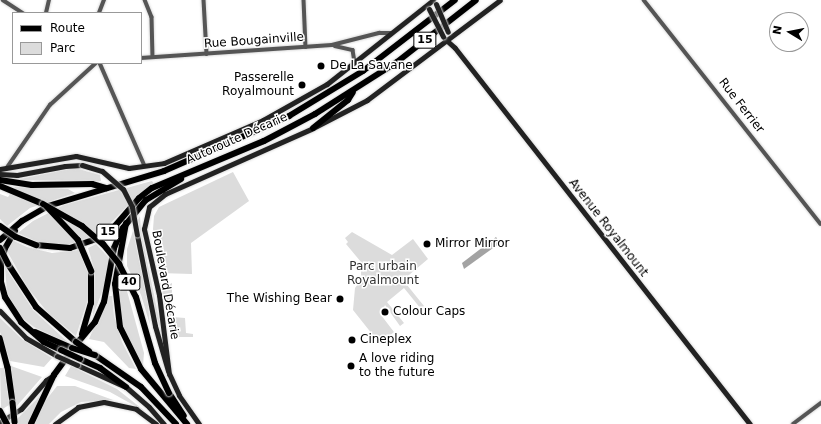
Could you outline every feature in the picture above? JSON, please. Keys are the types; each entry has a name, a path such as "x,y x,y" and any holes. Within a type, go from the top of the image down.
{"highway":[{"name":"Autoroute Décarie","path":"0,240 19,224 48,206 176,167 289,116 363,71 455,0"},
{"name":"Autoroute Décarie","path":"0,226 16,237 36,245 66,249 91,242 111,229 147,191 164,182 195,171 283,132 354,91 407,54 476,0"},
{"path":"313,128 348,100 354,91"},
{"path":"79,341 95,322 104,302 115,245 126,223 150,196 195,171"},
{"name":"15","path":"0,180 32,184 92,184 106,188"},
{"name":"40","path":"0,186 43,204 82,226 103,244 119,264 138,302 158,371 188,424"},
{"path":"43,204 78,240 91,271 92,303 79,341"},
{"path":"126,223 119,254 114,296 120,327 134,358 188,424"},
{"path":"19,224 4,253 1,282 9,307 28,328 44,342 61,350 79,362 100,368 126,387"},
{"path":"0,248 15,276 36,307 60,329 141,387 176,424"},
{"path":"28,328 95,355"},
{"path":"0,411 7,424"}],"main road":[{"name":"Boulevard Décarie","path":"199,424 179,395 169,374 159,295 144,229 145,218 149,207 165,194 313,128 377,93 500,0"},
{"path":"0,169 76,156 122,167 145,168 171,160 263,120 327,84 428,4 435,1 448,39"},
{"path":"428,4 448,39"},
{"name":"Avenue Royalmount","path":"448,39 750,424"},
{"path":"0,174 17,175 66,166 82,165 102,171 119,184 130,202 155,326 169,374"},
{"path":"0,312 26,338 57,356 79,362"},
{"path":"0,338 5,352 10,376 15,423"},
{"path":"32,424 54,375 79,341"},
{"path":"0,422 22,407 46,380 54,375"},
{"path":"126,387 149,407 164,424"},
{"path":"55,424 75,408 100,402 133,408 156,424"}],"street":[{"path":"3,0 21,12"},
{"path":"46,12 49,0"},
{"path":"99,12 104,0"},
{"path":"145,0 152,17 153,57"},
{"path":"204,0 207,54"},
{"path":"304,0 306,47"},
{"name":"Rue Ferrier","path":"644,0 821,224"},
{"name":"Rue Bougainville","path":"142,58 332,45 379,33 392,33"},
{"name":"Rue Bougainville","path":"332,45 353,50 355,63"},
{"path":"6,169 53,101 95,64"},
{"path":"100,64 145,168"},
{"path":"793,424 821,402"}],"green space":[{"path":"75,168 100,175 101,181 15,180"},
{"path":"233,172 249,201 191,243 192,274 159,273 153,229 154,216 159,207"},
{"path":"152,181 154,184 137,196 99,235 63,246 40,243 18,233 33,221 64,205"},
{"path":"15,187 68,189 75,193 30,208 7,226 0,219 0,194 8,197"},
{"path":"140,216 141,231 161,329 156,316 138,220"},
{"path":"133,231 148,305 150,325 141,295 127,266 127,249"},
{"name":"Parc urbain Royalmount","path":"352,232 392,255 413,239 428,259 403,280 424,306 421,309 404,288 387,302 404,323 400,326 385,305 381,315 394,332 380,344 353,310 355,288 361,280 361,262 346,244 348,242 345,238"},
{"path":"12,240 27,247 52,253 79,250 88,274 89,296 76,336 48,313 27,287 7,251"},
{"path":"96,244 109,258 105,284 93,316 95,272 88,248"},
{"path":"5,267 33,310 70,344 34,327 21,317 7,293"},
{"path":"118,271 124,280 144,353 143,365 132,349 122,325 117,299"},
{"path":"172,283 172,317 185,318 186,333 193,334 193,337 177,337 170,333 162,288"},
{"path":"108,296 112,296 114,316 122,342 136,369 129,368 104,342 89,339"},
{"path":"0,318 23,340 52,358 44,367 10,361 0,332"},
{"path":"11,366 42,377 16,407 12,375"},
{"path":"71,366 117,389 146,412 110,392 65,376"},
{"path":"0,368 4,368 9,405 1,410"},
{"path":"57,386 75,386 113,400 81,402 61,412 49,424 35,424 43,404"},
{"path":"41,395 28,424 18,424 17,419"}],"shaded area":[{"path":"496,237 500,243 464,269 462,263"}],"place":[{"name":"De La Savane","path":"321,66"},
{"name":"Passerelle Royalmount","path":"302,85"},
{"name":"Mirror Mirror","path":"427,244"},
{"name":"The Wishing Bear","path":"340,299"},
{"name":"Colour Caps","path":"385,312"},
{"name":"Cineplex","path":"352,340"},
{"name":"A love riding to the future","path":"351,366"}]}
